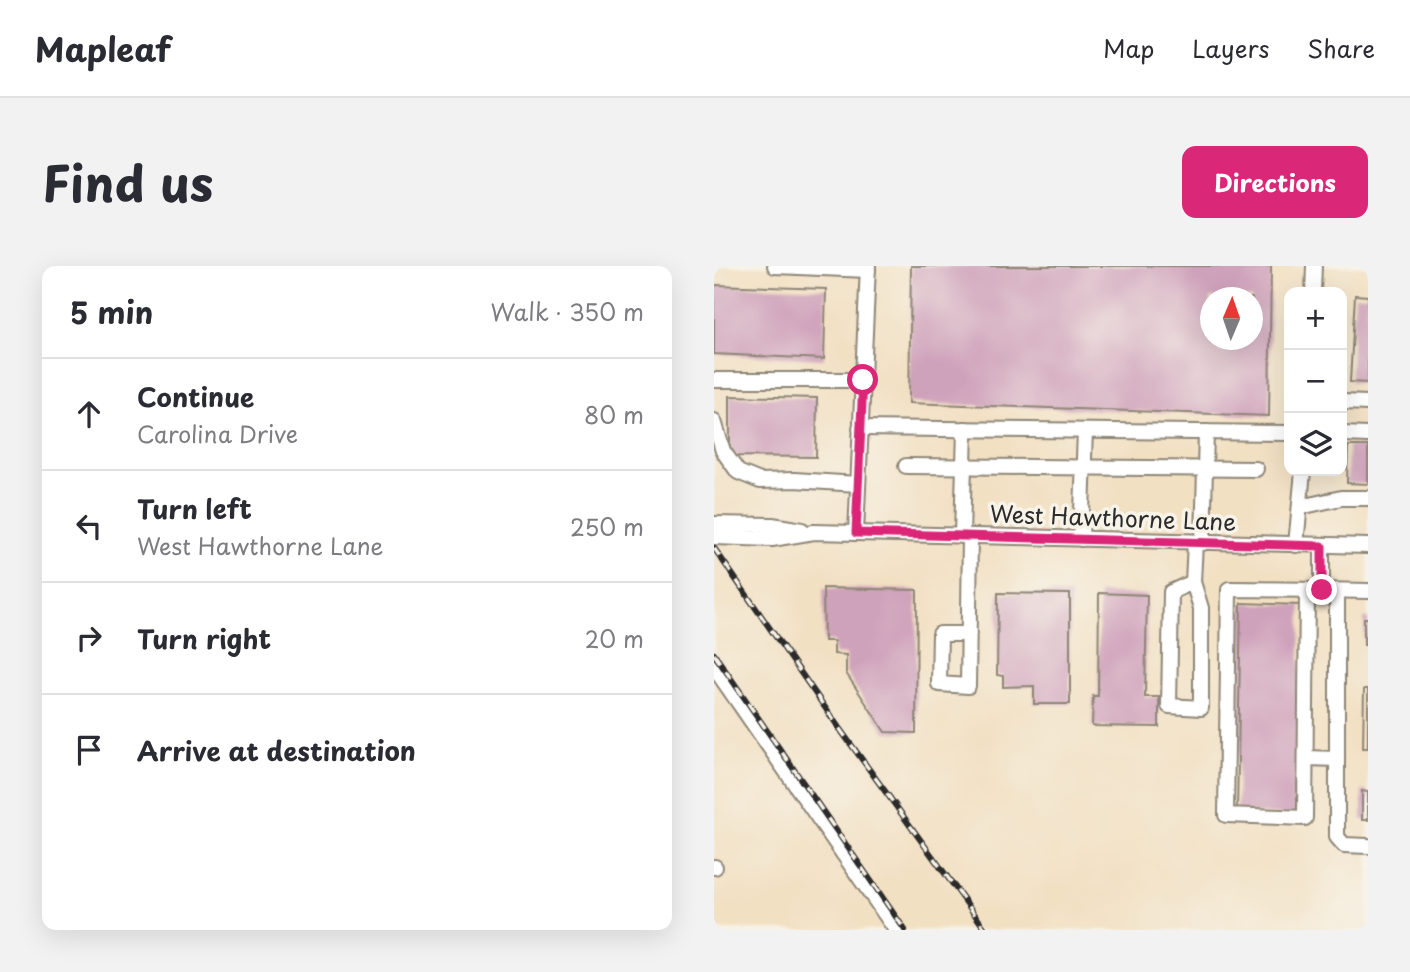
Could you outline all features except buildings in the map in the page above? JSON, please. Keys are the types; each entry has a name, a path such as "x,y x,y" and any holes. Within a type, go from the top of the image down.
{"street":[{"path":"775,266 868,268 856,533"},
{"path":"1313,287 1314,266"},
{"path":"714,380 863,380"},
{"path":"1347,402 1368,403"},
{"path":"714,421 723,451 738,472 760,481 858,484"},
{"path":"860,428 1284,433"},
{"path":"965,429 969,634"},
{"path":"1081,539 1085,431"},
{"path":"1193,582 1171,592 1169,706 1201,708 1201,608 1193,582 1199,542 1206,432"},
{"path":"1347,434 1368,435"},
{"path":"906,466 1256,469"},
{"path":"1296,545 1303,476"},
{"path":"1300,507 1341,498 1368,498"},
{"path":"714,524 772,525 814,532"},
{"path":"714,537 772,539 814,532"},
{"name":"West Hawthorne Lane","path":"814,532 1368,546"},
{"path":"1322,546 1322,590 1337,759 1337,837 1344,845 1368,846"},
{"path":"1322,590 1306,758 1305,818 1226,815 1229,589 1322,590 1368,591"},
{"path":"714,667 896,930"},
{"path":"1306,758 1337,759"}],"railway":[{"path":"714,548 842,732 986,930"},
{"path":"714,654 905,930"}],"route":[{"path":"863,380 856,533 1322,546 1322,590"}]}
